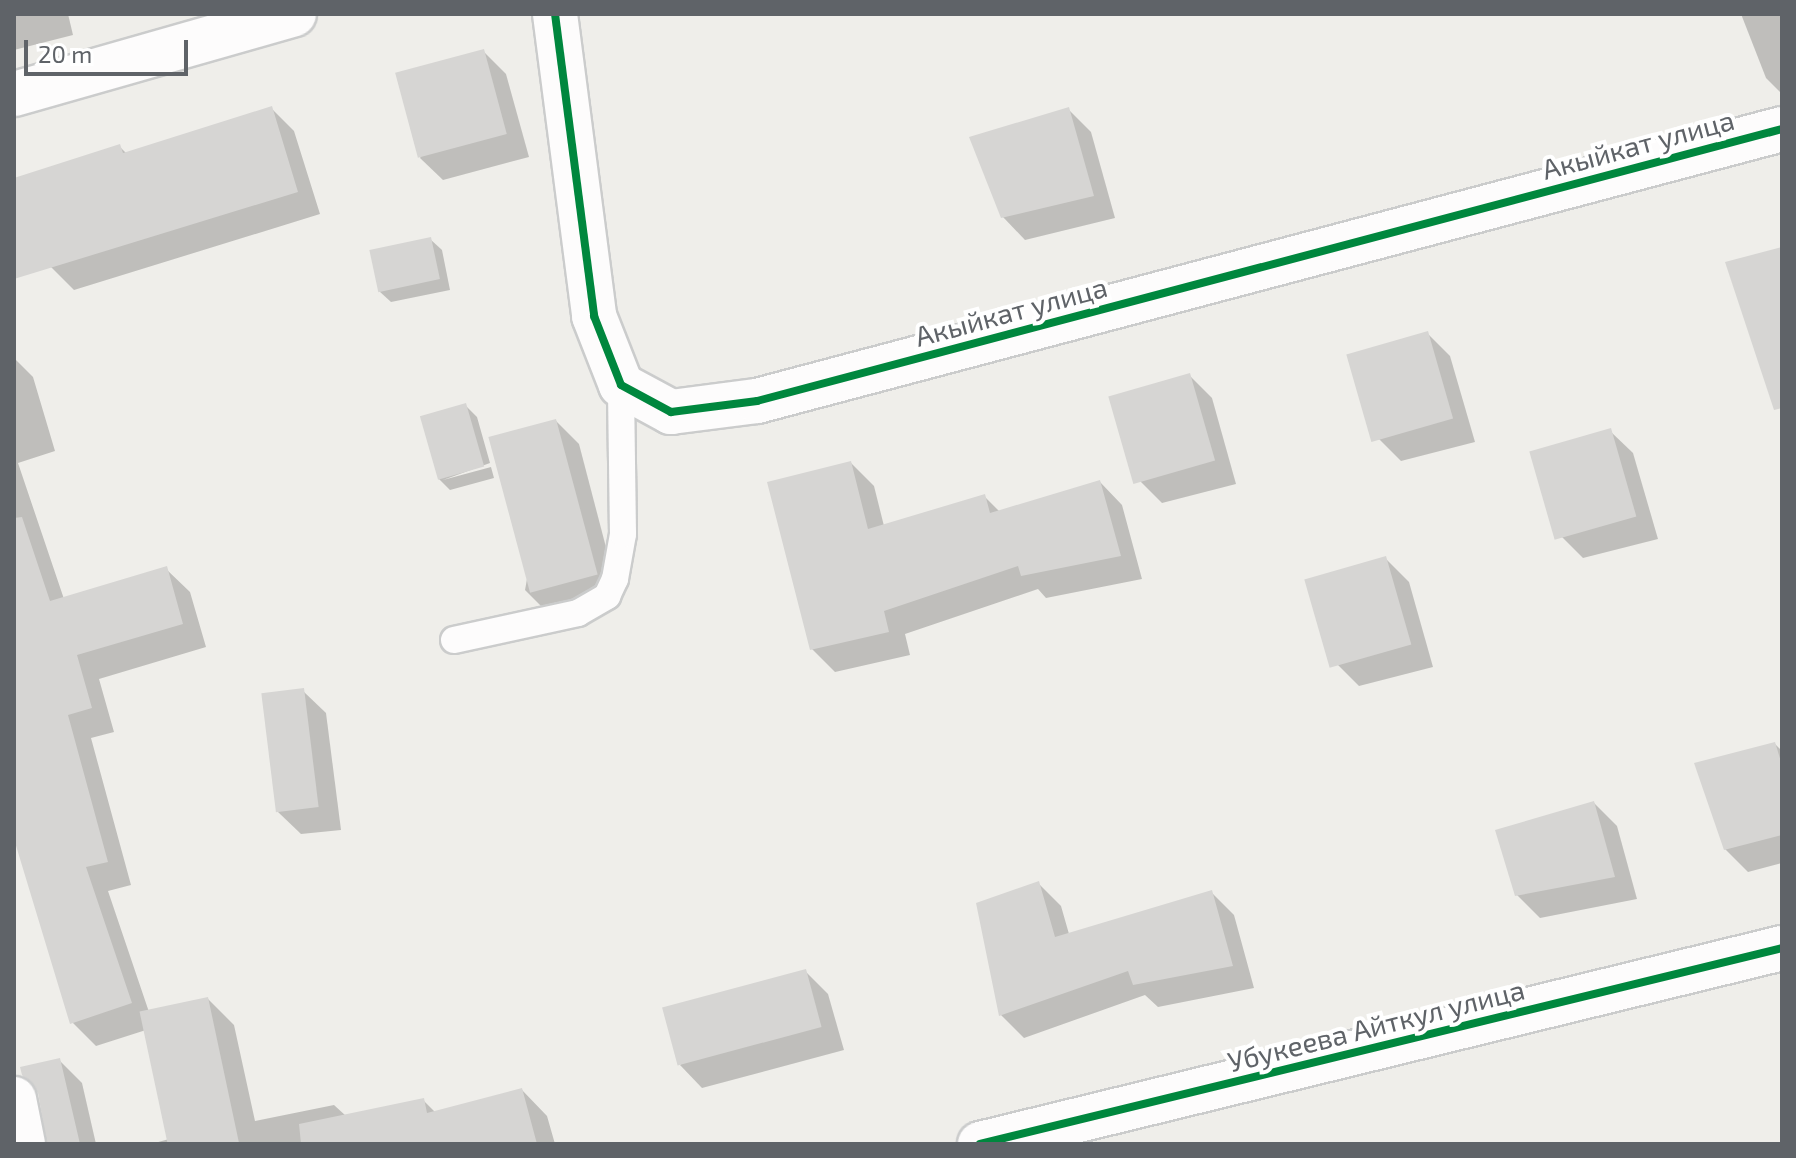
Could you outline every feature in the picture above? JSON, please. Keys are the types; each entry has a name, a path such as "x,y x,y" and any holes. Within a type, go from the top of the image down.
{"street":[{"path":"14,94 294,14"},
{"path":"555,14 594,316 621,385"},
{"name":"Акыйкат улица","path":"621,385 671,412 757,401 1782,129"},
{"name":"Убукеева Айткул улица","path":"980,1144 1782,948"},
{"path":"14,1099 23,1144"}],"lane":[{"path":"454,640 578,613 607,596 615,579 623,534 621,385"}],"building":[{"path":"484,49 507,134 418,158 395,73"},
{"path":"272,106 298,192 14,279 14,178 120,144 123,153"},
{"path":"1069,107 1094,196 1001,218 969,137"},
{"path":"431,237 440,279 378,292 369,250"},
{"path":"1782,247 1782,408 1774,410 1725,262"},
{"path":"1428,331 1453,418 1371,442 1346,354"},
{"path":"1190,373 1215,460 1133,484 1108,396"},
{"path":"466,403 484,466 438,480 420,416"},
{"path":"556,419 598,575 530,593 488,437"},
{"path":"1611,428 1636,516 1555,540 1529,451"},
{"path":"851,461 868,529 985,494 990,513 1100,480 1121,556 1021,576 1018,566 884,611 889,632 810,650 767,482"},
{"path":"22,517 50,601 167,566 183,624 77,655 92,708 68,715 108,862 86,867 132,1003 70,1024 14,839 14,518"},
{"path":"1386,556 1411,644 1330,668 1304,579"},
{"path":"304,688 319,807 276,812 261,693"},
{"path":"1775,742 1782,765 1782,835 1724,850 1694,763"},
{"path":"1594,801 1615,877 1515,896 1495,830"},
{"path":"1039,881 1055,937 1212,890 1233,966 1133,985 1128,971 999,1016 976,903"},
{"path":"806,969 822,1027 678,1066 662,1008"},
{"path":"208,997 239,1144 168,1144 140,1012"},
{"path":"60,1058 80,1144 47,1144 38,1093 22,1075 20,1067"},
{"path":"522,1088 537,1144 301,1144 299,1124 424,1098 427,1113"}],"cycle path":[{"path":"555,14 594,316 621,385 671,412 757,401 1782,129"},
{"path":"980,1144 1782,948"}]}
